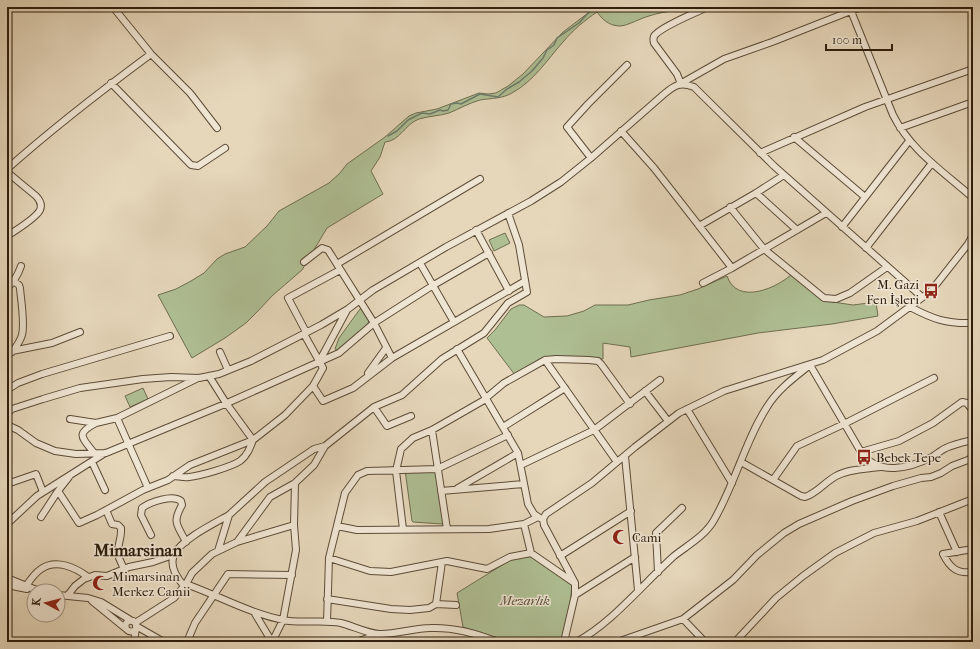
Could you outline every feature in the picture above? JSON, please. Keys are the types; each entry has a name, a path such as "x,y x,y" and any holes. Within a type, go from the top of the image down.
{"street":[{"path":"113,7 151,54 190,93 217,128"},
{"path":"7,414 12,409 43,398 80,388 144,379 171,377 199,378 219,374 251,361 321,325 360,301 373,290 476,230 531,201 561,182 674,86 724,58 772,42 861,7"},
{"path":"680,84 677,74 654,43 654,37 667,27 705,8"},
{"path":"851,11 886,99 900,128 909,141 973,198"},
{"path":"7,169 32,146 151,54"},
{"path":"591,158 567,127 627,65"},
{"path":"760,153 794,137 886,99 973,69"},
{"path":"111,84 191,165 198,166 224,148"},
{"path":"680,84 694,88 760,153 922,297"},
{"path":"900,128 973,102"},
{"path":"621,131 654,168 732,268"},
{"path":"794,137 865,197"},
{"path":"842,226 909,141"},
{"path":"866,248 932,163"},
{"path":"7,172 39,199 41,207 37,214 7,236"},
{"path":"699,226 784,175"},
{"path":"58,491 79,523 173,476 190,465 253,440 285,415 313,386 323,368 288,298 480,179"},
{"path":"756,193 797,230"},
{"path":"730,207 764,249 824,298 836,299 850,293 887,267"},
{"path":"237,542 270,497 295,483 314,465 325,446 374,407 402,394 442,359 484,333 508,303 527,292 519,245 508,213"},
{"path":"703,283 732,268 826,213"},
{"path":"476,230 509,291"},
{"path":"337,526 357,530 489,529 524,524 541,518 592,484 617,462 679,413 724,391 823,360 877,331 931,291 968,244 973,235"},
{"path":"304,262 324,248 328,250 374,323 392,358"},
{"path":"7,524 26,505 43,492 106,453 226,403 339,353 374,323 432,286 489,253"},
{"path":"420,263 454,322"},
{"path":"7,288 17,275 21,266"},
{"path":"9,352 18,344 23,325 20,288 19,285 13,281"},
{"path":"313,386 323,401 353,388 392,358 525,281"},
{"path":"910,307 932,318 956,324 973,323"},
{"path":"319,362 348,309"},
{"path":"9,352 52,343 80,332"},
{"path":"7,390 18,383 42,374 170,336"},
{"path":"364,379 386,348"},
{"path":"457,349 518,453 528,504 534,514 541,518 575,583 575,595 564,642"},
{"path":"220,352 228,370"},
{"path":"403,530 396,470 402,449 413,438 432,430 486,398 504,383 545,360 556,358 598,361 630,404"},
{"path":"545,360 617,462"},
{"path":"810,365 861,452 872,463 880,467"},
{"path":"576,642 586,637 617,612 638,590 675,556 701,537 714,521 752,435 767,406 785,386 810,365"},
{"path":"209,376 226,403 253,440"},
{"path":"70,419 96,422 117,418 199,378"},
{"path":"773,480 797,446 934,378"},
{"path":"521,465 594,430 660,380"},
{"path":"503,427 565,388"},
{"path":"645,391 668,421"},
{"path":"861,452 899,441 933,423 962,402 967,403 973,411"},
{"path":"374,407 387,426 410,416"},
{"path":"687,409 732,483"},
{"path":"117,418 127,444 148,488"},
{"path":"94,453 83,438 82,434 84,430 96,422"},
{"path":"7,425 18,430 36,443 55,451 76,454 106,453"},
{"path":"432,430 447,529"},
{"path":"327,622 329,558 345,493 358,475 367,471 437,469 508,435"},
{"path":"173,476 188,477 212,472 240,461 246,455 253,440"},
{"path":"741,462 805,497 821,488 835,476 843,472 880,467 902,468 917,464 946,448 973,440"},
{"path":"164,642 101,602 88,598 68,595 75,586 88,577 95,575 107,576 124,569 174,555 186,542 205,528 229,515 265,482 314,449 325,446"},
{"path":"457,489 518,453"},
{"path":"625,456 638,590"},
{"path":"617,642 683,619 733,580 757,555 784,533 799,524 852,501 893,486 921,478 931,477 973,457"},
{"path":"92,462 106,490"},
{"path":"7,484 36,474 43,492"},
{"path":"42,517 58,491 72,474"},
{"path":"272,642 283,620 296,550 294,525 295,483"},
{"path":"441,491 524,484"},
{"path":"150,535 141,515 142,508 162,500 176,498 180,500 182,505 176,514 176,522 186,542"},
{"path":"735,642 776,598 835,553 874,533 939,512 973,499"},
{"path":"658,572 656,532 682,508"},
{"path":"106,510 112,524 121,528 118,553 124,569"},
{"path":"560,556 631,511"},
{"path":"939,512 957,552"},
{"path":"218,551 229,515"},
{"path":"524,524 531,553 575,583"},
{"path":"126,629 133,631 135,625 174,598 185,585 192,573 212,554 237,542 294,525"},
{"path":"973,549 943,554 949,565 959,572 973,572"},
{"path":"329,558 370,571 391,572 447,561 488,569 510,557 531,553"},
{"path":"174,555 173,564 175,572 179,580 185,585 213,594 254,612 295,622 339,623 379,634"},
{"path":"575,595 635,557"},
{"path":"436,604 442,562"},
{"path":"28,583 41,568 54,564 70,567 88,577"},
{"path":"187,642 195,623 225,576 230,574 292,575"},
{"path":"7,578 26,586"},
{"path":"7,586 26,589"},
{"path":"88,598 126,629 133,642"},
{"path":"328,599 410,610 429,608 436,604 456,605"},
{"path":"254,612 272,642"},
{"path":"683,619 705,642"},
{"path":"126,629 127,622 135,625"},
{"path":"133,642 135,625"},
{"path":"356,642 379,634 430,628 456,629 498,642"},
{"path":"455,642 490,642"}],"green space":[{"path":"596,7 704,7 656,14 620,26 612,25 606,22 597,12 571,33 534,76 512,93 500,97 480,100 449,113 414,121 395,139 385,142 380,157 371,171 383,194 327,228 302,270 273,295 246,323 192,358 158,295 176,289 191,281 204,273 217,259 225,254 245,247 267,226 279,211 329,183 347,164 385,137 409,116 416,113 437,109 479,93 496,93 508,86 523,74 563,32"},
{"path":"505,233 510,243 494,251 489,240"},
{"path":"793,273 826,301 853,305 876,302 878,316 832,324 758,333 631,357 630,347 603,343 603,359 555,356 539,362 515,375 487,338 511,309 519,305 524,305 544,317 567,316 584,311 595,305 628,305 680,295 727,276 732,285 739,290 748,292 758,291 778,284"},
{"path":"362,308 369,319 368,324 337,350 335,349 339,338"},
{"path":"143,388 148,399 130,407 125,396"},
{"path":"405,470 437,470 446,519 442,524 412,521"},
{"name":"Mezarlık","path":"532,556 572,584 570,607 561,640 559,642 550,642 507,639 487,635 463,627 457,593 512,559"}],"waterway":[{"path":"388,136 397,131 408,120 422,113 430,114 440,110 448,110 451,104 461,104 480,94 498,97 532,71 543,58 547,50 554,45 557,38 579,23 591,10 599,7"}],"place":[{"name":"M. Gazi Fen İşleri","path":"931,291"},
{"name":"Bebek Tepe","path":"864,457"},
{"name":"Cami","path":"620,537"},
{"name":"Mimarsinan Merkez Camii","path":"100,583"}],"district":[{"name":"Mimarsinan","path":"138,550"}]}
